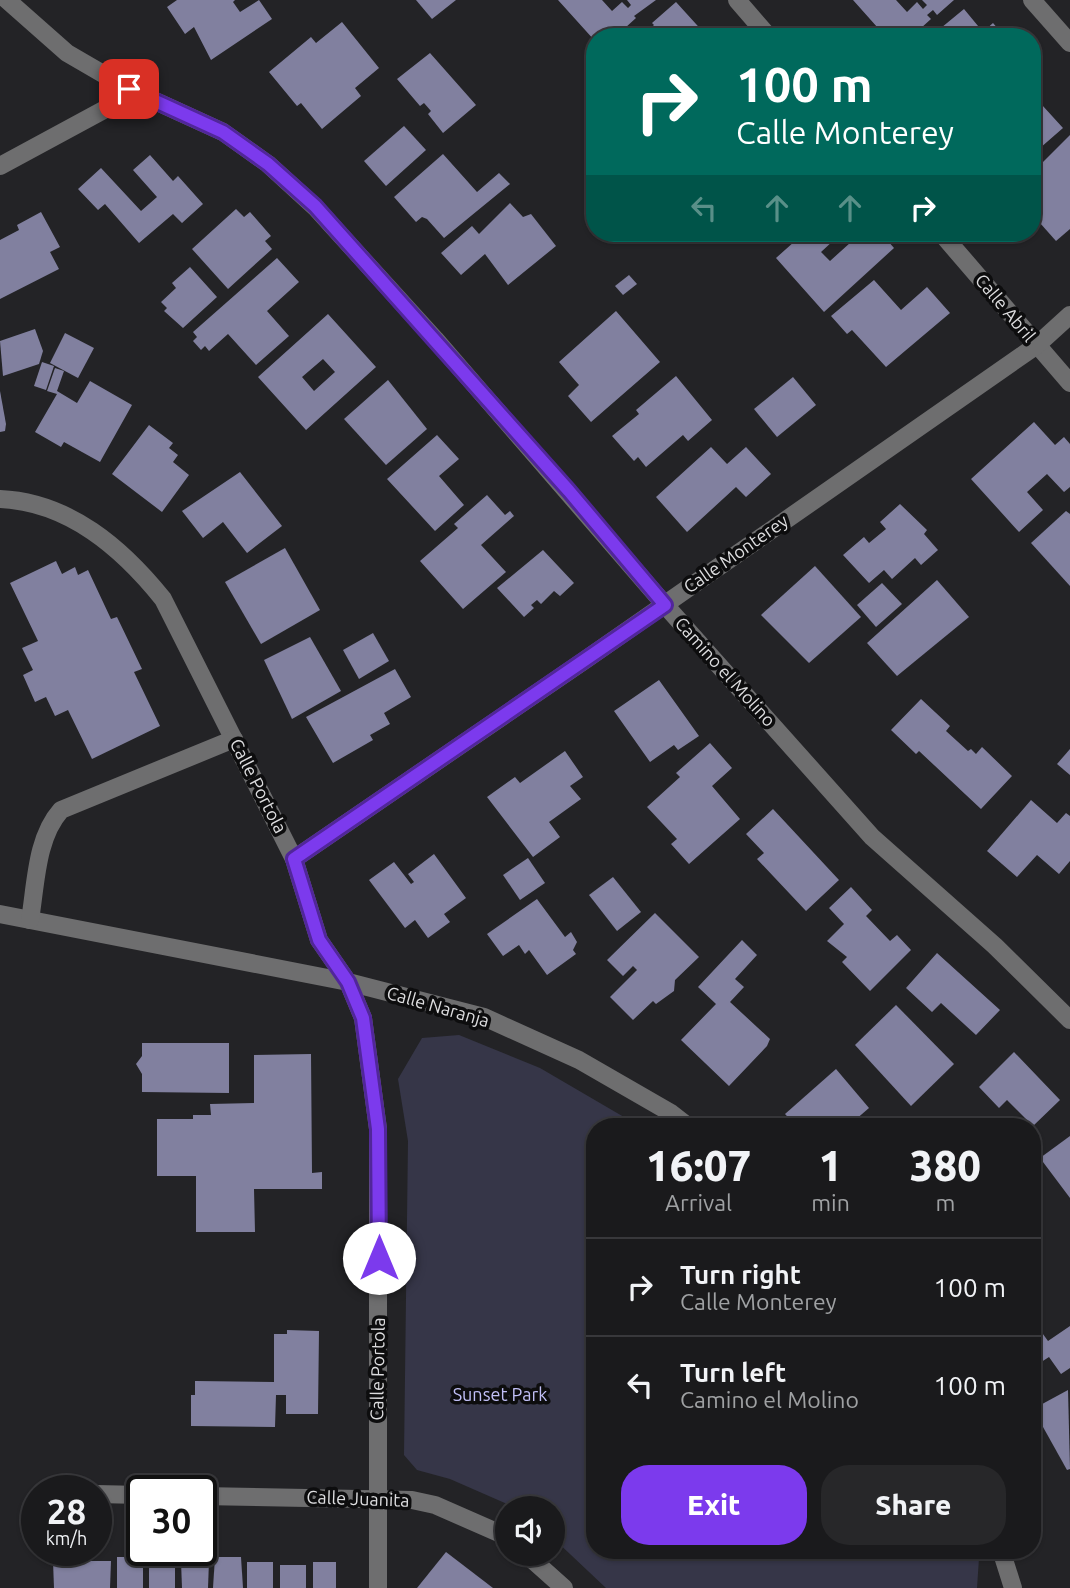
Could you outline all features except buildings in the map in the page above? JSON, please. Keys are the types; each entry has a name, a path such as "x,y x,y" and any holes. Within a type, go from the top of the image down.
{"street":[{"name":"Camino el Molino","path":"7,0 67,53 129,89 223,132 268,164 315,206 872,837 1004,955 1070,1020"},
{"path":"737,0 761,28"},
{"path":"1032,0 1070,43"},
{"path":"0,166 111,106 129,89"},
{"name":"Calle Abril","path":"949,242 1070,383"},
{"name":"Calle Monterey","path":"294,859 665,605 1037,345 1070,315"},
{"name":"Calle Portola","path":"0,499 62,512 105,539 139,569 163,599 294,859 319,940 348,982 363,1018 378,1129 378,1588"},
{"path":"30,919 44,838 50,822 61,810 234,739"},
{"name":"Calle Naranja","path":"0,914 348,982 484,1017 579,1060 677,1118"},
{"name":"Calle Juanita","path":"217,1496 377,1499 435,1505 495,1531"},
{"path":"1004,1559 1013,1588"},
{"path":"539,1566 564,1588"}],"green space":[{"name":"Sunset Park","path":"459,1035 540,1068 626,1118 586,1118 586,1559 979,1559 977,1588 606,1588 565,1549 565,1496 495,1496 495,1499 450,1479 417,1470 404,1455 408,1141 398,1079 422,1038"}],"route":[{"path":"129,89 223,132 268,164 315,206 569,491 665,605 294,859 319,940 348,982 363,1018 378,1129 379,1258"}]}
